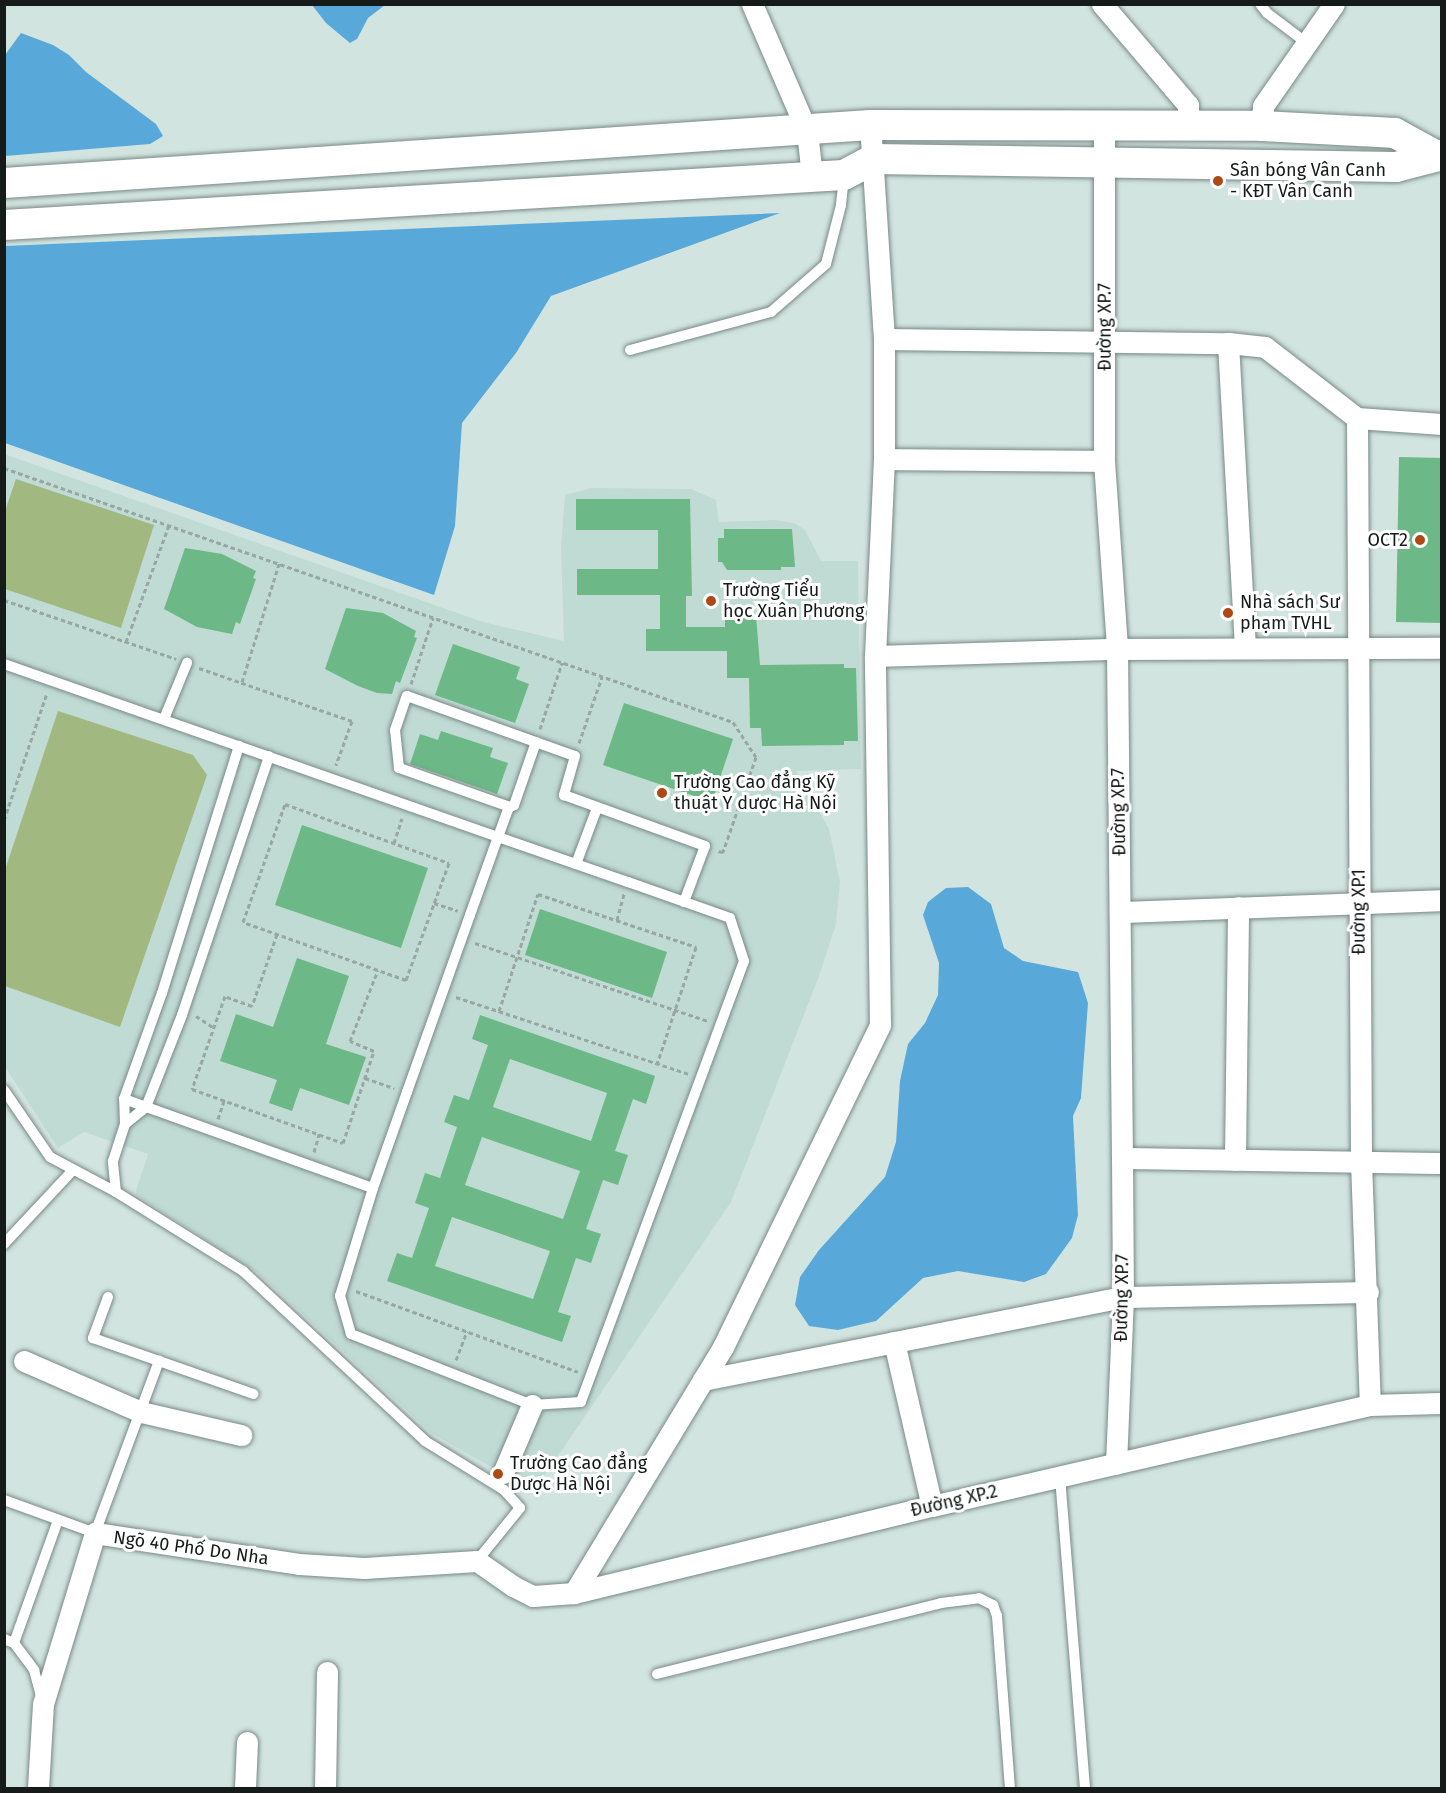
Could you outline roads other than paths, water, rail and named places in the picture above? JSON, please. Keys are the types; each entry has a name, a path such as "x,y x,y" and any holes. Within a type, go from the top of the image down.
{"street":[{"path":"752,4 807,131 812,176"},
{"path":"1102,4 1188,105 1188,125"},
{"path":"1262,116 1334,4"},
{"path":"4,183 870,125 1188,125 1262,116 1395,133 1438,155"},
{"path":"574,1593 723,1347 880,1025 875,656 884,459 884,339 870,125"},
{"name":"Đường XP.7","path":"1104,126 1106,161 1104,461 1117,649 1122,1158 1123,1297 1116,1464"},
{"path":"4,225 844,175 874,159 1396,167 1438,155"},
{"path":"884,339 1105,340 1228,343 1265,347 1357,418 1442,424"},
{"path":"1228,343 1245,648"},
{"name":"Đường XP.1","path":"1357,418 1361,1162 1368,1292 1370,1405"},
{"path":"884,459 1104,461"},
{"path":"875,656 1117,649 1442,648"},
{"path":"1119,912 1442,900"},
{"path":"1235,1160 1238,907"},
{"path":"1122,1158 1442,1163"},
{"path":"703,1380 1123,1297 1368,1292"},
{"path":"894,1342 932,1506"},
{"path":"24,1361 141,1412 241,1435"},
{"name":"Đường XP.2","path":"477,1561 513,1586 533,1596 574,1593 932,1506 1370,1405 1442,1403"},
{"path":"501,1479 532,1405"},
{"name":"Ngõ 40 Phố Do Nha","path":"38,1788 43,1704 95,1533 299,1564 364,1568 477,1561"},
{"path":"325,1788 327,1672"},
{"path":"244,1788 247,1742"}],"lane":[{"path":"1260,4 1267,13 1308,44"},
{"path":"630,350 771,312 826,264 842,201 844,175"},
{"path":"4,663 406,805 498,837 628,882 730,918 744,960 581,1402 532,1405 351,1334 340,1296 373,1188 498,837 509,807 514,805 536,742"},
{"path":"164,719 186,663"},
{"path":"509,807 399,768 395,730 407,696 575,756 564,795 705,846 684,902"},
{"path":"116,1192 113,1161 125,1125 124,1099 162,993 239,746"},
{"path":"125,1125 146,1107 182,1015 269,756"},
{"path":"576,864 597,808"},
{"path":"4,1090 50,1157 72,1171 116,1192 243,1271 425,1441 501,1479 520,1508 477,1561"},
{"path":"124,1099 373,1188"},
{"path":"4,1244 72,1171"},
{"path":"108,1297 93,1338 254,1394"},
{"path":"4,1500 95,1533 159,1361"},
{"path":"1060,1476 1085,1788"},
{"path":"43,1704 34,1671 9,1641 58,1520"},
{"path":"657,1674 941,1604 979,1598 993,1605 997,1616 1010,1788"}],"water":[{"path":"312,5 385,5 368,18 357,39 350,43 326,23"},
{"path":"21,33 53,45 69,55 86,72 156,124 163,136 150,144 5,156 5,55"},
{"path":"780,213 551,296 516,353 462,423 455,526 434,595 5,443 5,246"},
{"path":"968,887 991,904 1004,948 1023,961 1078,972 1088,1003 1081,1098 1073,1116 1078,1215 1072,1238 1046,1274 1024,1282 958,1271 923,1278 876,1321 838,1330 809,1326 795,1305 800,1277 819,1250 885,1177 896,1142 900,1081 908,1044 925,1023 938,995 939,963 923,915 928,902 946,888"}],"place":[{"name":"Sân bóng Vân Canh - KĐT Vân Canh","path":"1218,181"},
{"name":"OCT2","path":"1420,540"},
{"name":"Trường Tiểu học Xuân Phương","path":"711,601"},
{"name":"Nhà sách Sư phạm TVHL","path":"1228,613"},
{"name":"Trường Cao đẳng Kỹ thuật Y dược Hà Nội","path":"662,793"},
{"name":"Trường Cao đẳng Dược Hà Nội","path":"498,1474"}]}
